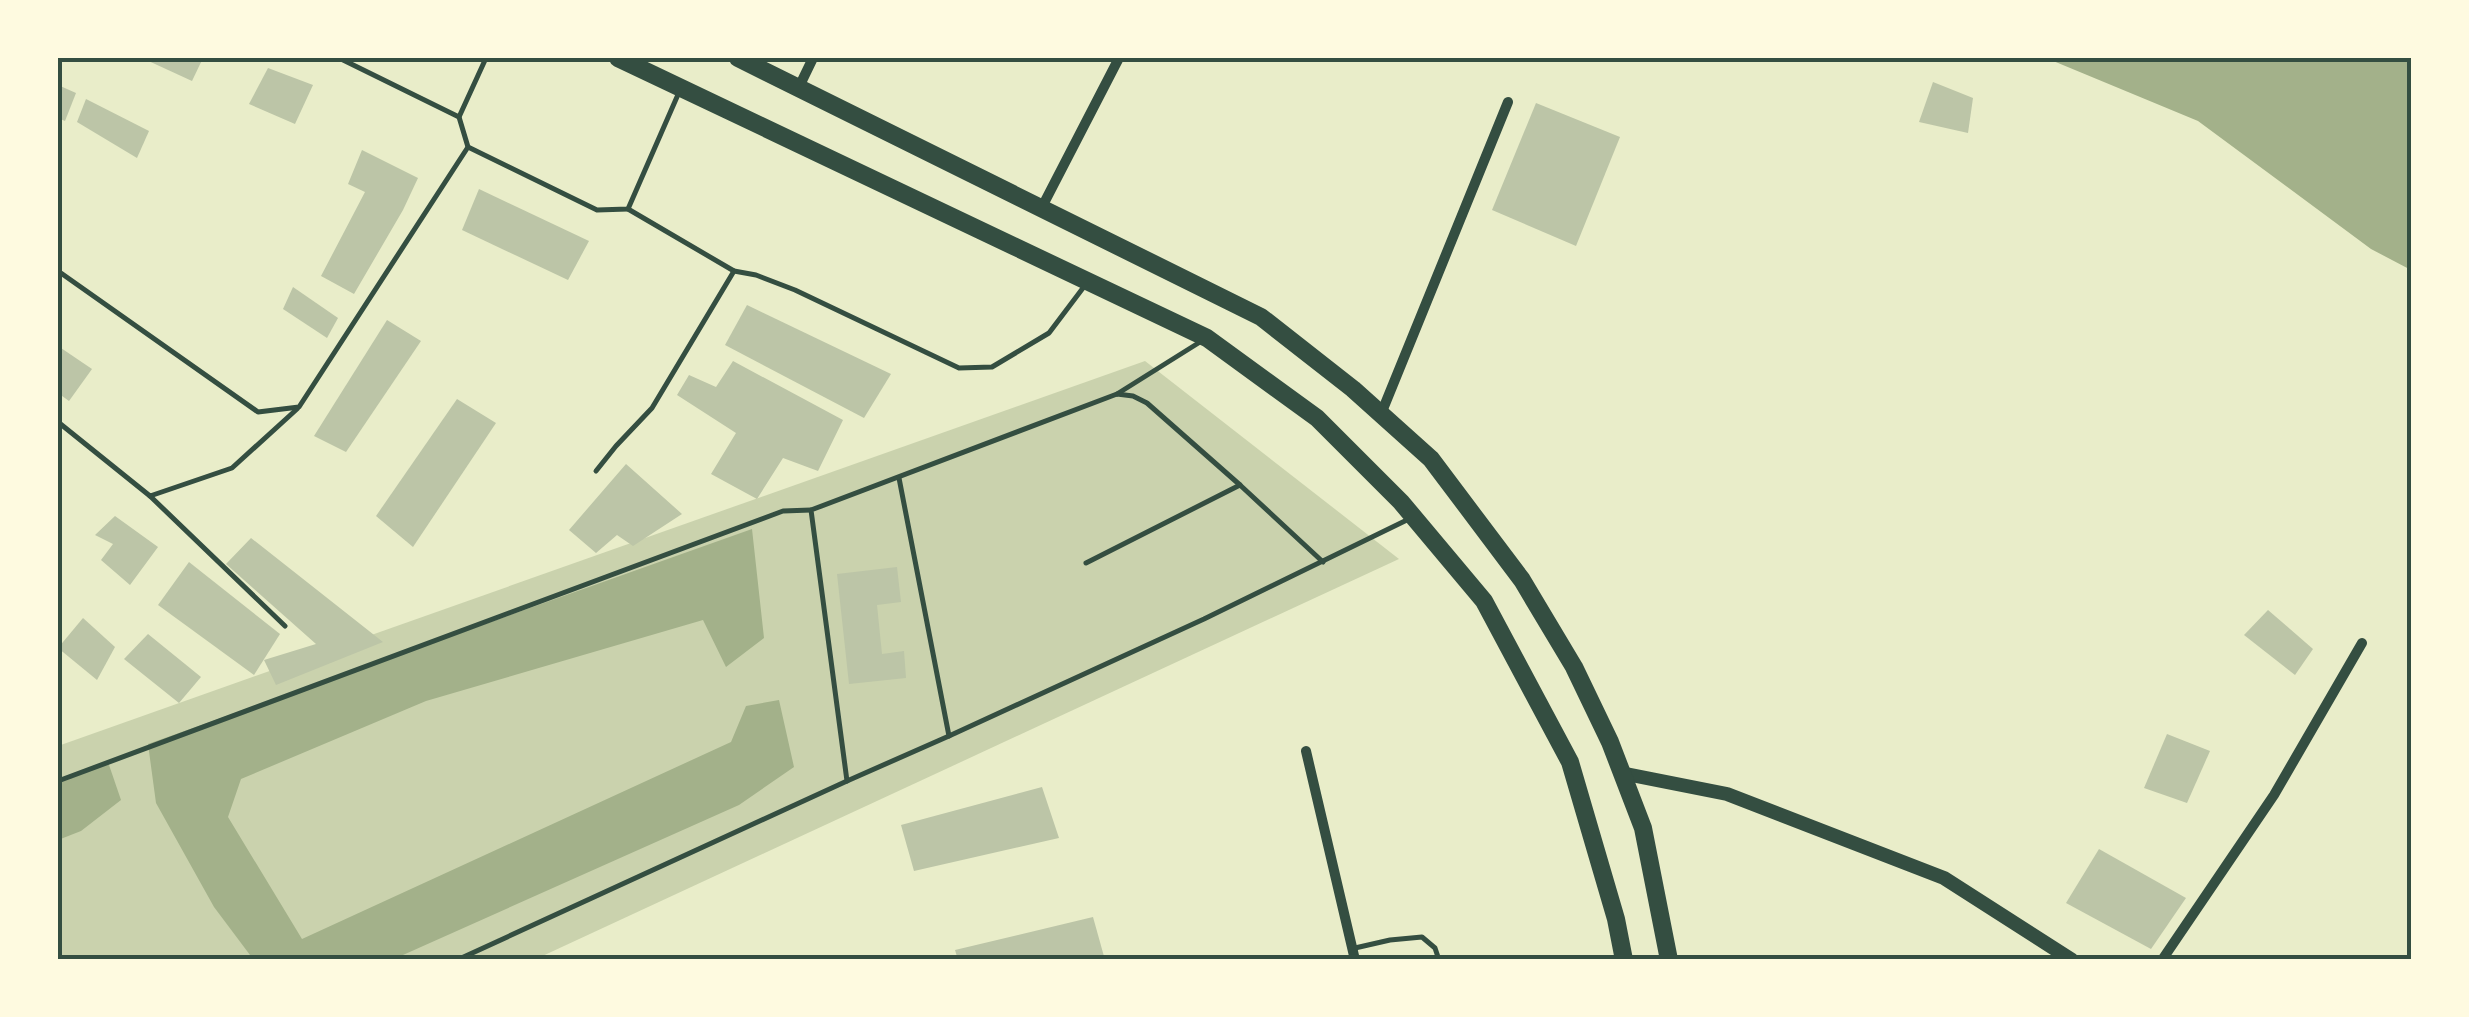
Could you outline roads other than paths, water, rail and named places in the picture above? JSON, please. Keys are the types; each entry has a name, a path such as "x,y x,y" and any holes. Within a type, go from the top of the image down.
{"main road":[{"path":"618,58 1207,338 1316,418 1414,517 1484,601 1570,762 1616,919 1624,960"},
{"path":"738,58 1261,317 1353,389 1431,460 1522,580 1574,667 1610,742 1643,828 1670,960"}],"street":[{"path":"799,86 813,58"},
{"path":"1042,207 1119,58"},
{"path":"1381,414 1508,102"},
{"path":"2162,960 2274,794 2362,643"},
{"path":"1306,751 1354,954"},
{"path":"1622,774 1727,794 1944,878 2072,960"}],"lane":[{"path":"339,58 460,117"},
{"path":"150,496 232,468 299,406 468,147 460,117 486,58"},
{"path":"628,209 681,87"},
{"path":"468,147 597,210 628,209 734,271 795,290 960,368 992,367 1049,334 1088,282"},
{"path":"58,271 258,412 299,406"},
{"path":"596,471 652,408 734,271"},
{"path":"58,782 783,511 810,510 1117,394 1207,338"},
{"path":"1117,394 1147,403 1323,562"},
{"path":"58,422 150,496 286,626"},
{"path":"899,477 948,736"},
{"path":"1086,563 1240,485"},
{"path":"810,510 847,781"},
{"path":"457,960 1414,517"},
{"path":"1354,954 1390,940 1422,937 1434,948 1439,960"}]}
